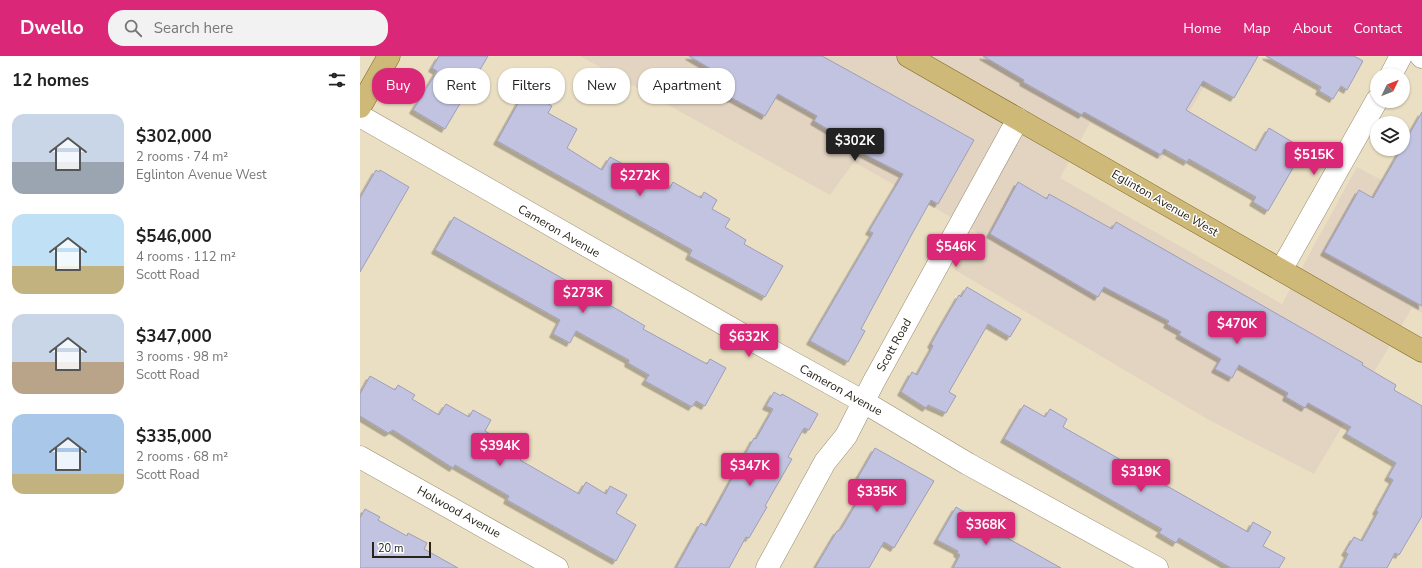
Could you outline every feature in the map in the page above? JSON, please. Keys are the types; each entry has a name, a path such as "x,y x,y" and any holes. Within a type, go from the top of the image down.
{"main road":[{"path":"360,107 389,56"},
{"name":"Eglinton Avenue West","path":"908,56 1422,352"}],"street":[{"path":"1395,68 1402,56"},
{"path":"1281,270 1372,108"},
{"name":"Cameron Avenue","path":"360,116 743,336 864,402 968,464 1157,568"},
{"name":"Scott Road","path":"767,568 825,462 846,436 1018,119"},
{"name":"Holwood Avenue","path":"360,457 557,568"}],"shaded area":[{"path":"580,56 1222,56 1161,160 1090,123 1060,178 1282,304 1357,167 1422,202 1422,313 1412,308 1314,474 1209,420 955,270 977,232 854,162 830,195 666,104 735,104 735,68 638,68 638,88 630,84 630,68 602,68"}],"building":[{"path":"439,56 488,56 481,68 432,68"},
{"path":"689,56 822,56 974,140 938,204 931,200 861,329 865,331 848,362 810,341 873,233 869,231 903,174 858,151 859,148 814,121 817,116 778,94 765,116 735,100 735,68 709,68"},
{"path":"983,56 1258,56 1234,98 1203,81 1186,110 1256,151 1269,128 1304,149 1268,211 1253,202 1256,197 1189,159 1187,162 1164,149 1161,155 1084,112 1082,115 1023,82 1024,80"},
{"path":"1266,56 1354,56 1363,61 1347,90 1341,86 1333,99 1319,91 1321,87"},
{"path":"433,78 433,104 460,104 445,129 413,110 417,104 425,104 425,90"},
{"path":"518,104 548,104 552,106 548,113 577,129 567,148 602,170 610,157 669,189 673,182 701,198 704,192 717,200 712,209 730,219 725,227 746,240 744,244 783,266 765,297 689,256 692,250 497,141"},
{"path":"1422,112 1422,306 1324,252 1359,190 1373,198 1397,156 1410,156 1410,133"},
{"path":"376,170 379,172 380,170 409,187 360,272 360,198"},
{"path":"1018,182 1047,199 1049,194 1112,229 1116,222 1363,363 1362,365 1396,385 1394,390 1422,406 1422,516 1399,555 1395,553 1387,568 1341,568 1348,554 1345,552 1354,537 1362,541 1378,512 1376,511 1393,480 1388,477 1396,463 1346,434 1351,427 1308,403 1305,408 1286,397 1288,393 1239,365 1232,378 1215,369 1221,359 1179,335 1181,332 1167,324 1169,321 1104,287 1098,297 990,234"},
{"path":"454,217 620,311 645,326 643,329 707,364 710,359 726,368 705,406 696,401 692,407 645,381 649,375 628,363 629,360 576,331 570,343 553,334 560,320 435,250"},
{"path":"967,287 1021,319 1010,337 988,324 949,392 956,396 946,413 928,405 926,408 901,392 912,372 917,375 933,346 931,344 944,321 959,295 961,297"},
{"path":"370,376 395,390 398,385 415,395 412,399 439,415 446,404 469,417 473,410 491,420 485,431 524,453 520,460 579,494 586,482 606,494 610,486 627,495 616,513 636,525 616,561 507,500 509,496 455,465 453,468 393,430 388,433 360,416 360,394"},
{"path":"774,392 781,396 782,394 818,414 809,430 804,428 788,457 792,459 765,506 767,507 749,538 746,537 729,568 676,568 701,523 706,526 754,438 756,439 773,409 766,406"},
{"path":"1024,405 1045,417 1050,409 1067,419 1063,427 1248,532 1253,522 1271,532 1263,546 1285,558 1279,568 1231,568 1179,538 1176,543 1159,533 1162,529 1004,439"},
{"path":"875,448 934,481 894,548 884,542 869,568 815,568 837,531 841,529 866,487 856,481"},
{"path":"956,507 969,515 968,516 1061,568 953,568 960,555 957,553 958,551 937,540"},
{"path":"365,509 380,517 378,520 407,536 408,533 427,543 424,549 458,568 360,568 360,518"}]}
